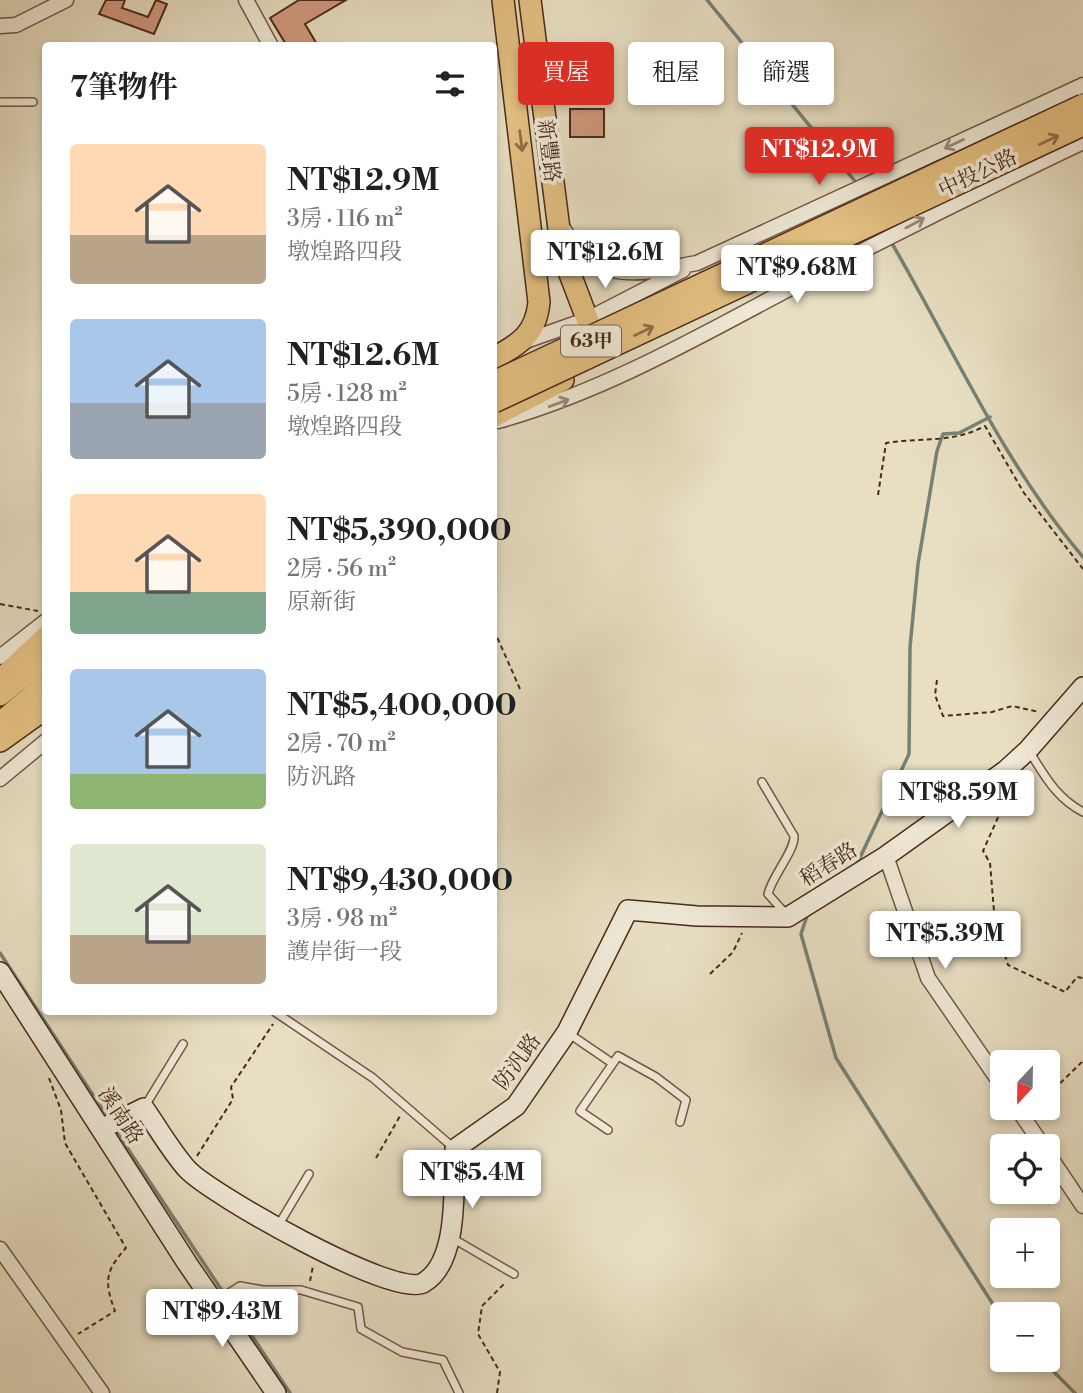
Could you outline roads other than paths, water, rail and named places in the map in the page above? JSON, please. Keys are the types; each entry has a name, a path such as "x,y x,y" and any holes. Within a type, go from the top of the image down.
{"main road":[{"path":"504,5 530,4"},
{"name":"新豐路","path":"530,4 557,219"},
{"name":"新豐路","path":"504,5 532,223 539,302 538,316 523,342"},
{"name":"中投公路","path":"497,381 1083,105"},
{"name":"中投公路","path":"497,401 1083,125"},
{"name":"63甲","path":"497,414 562,381 582,364 591,341 588,319 566,266 557,219"},
{"path":"497,356 523,342"},
{"path":"0,680 42,641"},
{"path":"0,695 42,642"},
{"path":"0,723 42,687"},
{"path":"0,741 42,713"}],"street":[{"path":"0,26 16,25 66,0"},
{"path":"246,0 269,42"},
{"path":"523,342 588,319 697,262 1083,85"},
{"path":"497,421 551,407 618,377 944,208 1083,142"},
{"path":"922,159 944,208"},
{"path":"557,219 581,254 606,270 639,273 697,262"},
{"path":"0,657 42,639"},
{"path":"0,674 42,640"},
{"name":"稻春路","path":"788,916 886,856 1004,771 1028,750 1083,687"},
{"path":"0,751 42,714"},
{"path":"0,779 42,744"},
{"path":"886,856 928,978 990,1068"},
{"name":"防汎路","path":"454,1149 516,1105 567,1032 628,910 788,916"},
{"name":"溪南路","path":"0,972 201,1283 276,1393"},
{"path":"101,1129 144,1108 188,1170 277,1227 360,1270 415,1286 435,1272 451,1238 454,1149"},
{"path":"1060,1172 1083,1206"},
{"path":"0,1249 102,1393"}],"lane":[{"path":"0,102 33,102"},
{"path":"1028,750 1054,790 1067,804 1083,812"},
{"path":"762,782 794,836 794,843 778,869 768,894 788,916"},
{"path":"280,1015 373,1078 454,1149"},
{"path":"567,1032 612,1063"},
{"path":"144,1108 183,1044"},
{"path":"608,1130 580,1111 618,1056 656,1077 686,1100 680,1122"},
{"path":"277,1227 309,1174"},
{"path":"451,1238 514,1274"},
{"path":"215,1302 240,1286 308,1292 358,1307 361,1329 402,1352 443,1360 459,1393"}],"waterway":[{"path":"707,0 858,185"},
{"path":"890,240 1003,443 1054,521 1083,557"},
{"path":"857,864 909,754 910,647 918,564 937,451 943,434 959,433 990,417"},
{"path":"808,913 801,934 836,1058 992,1302"},
{"path":"0,953 108,1118"},
{"path":"116,1131 290,1393"},
{"path":"1054,1372 1075,1393"}]}
